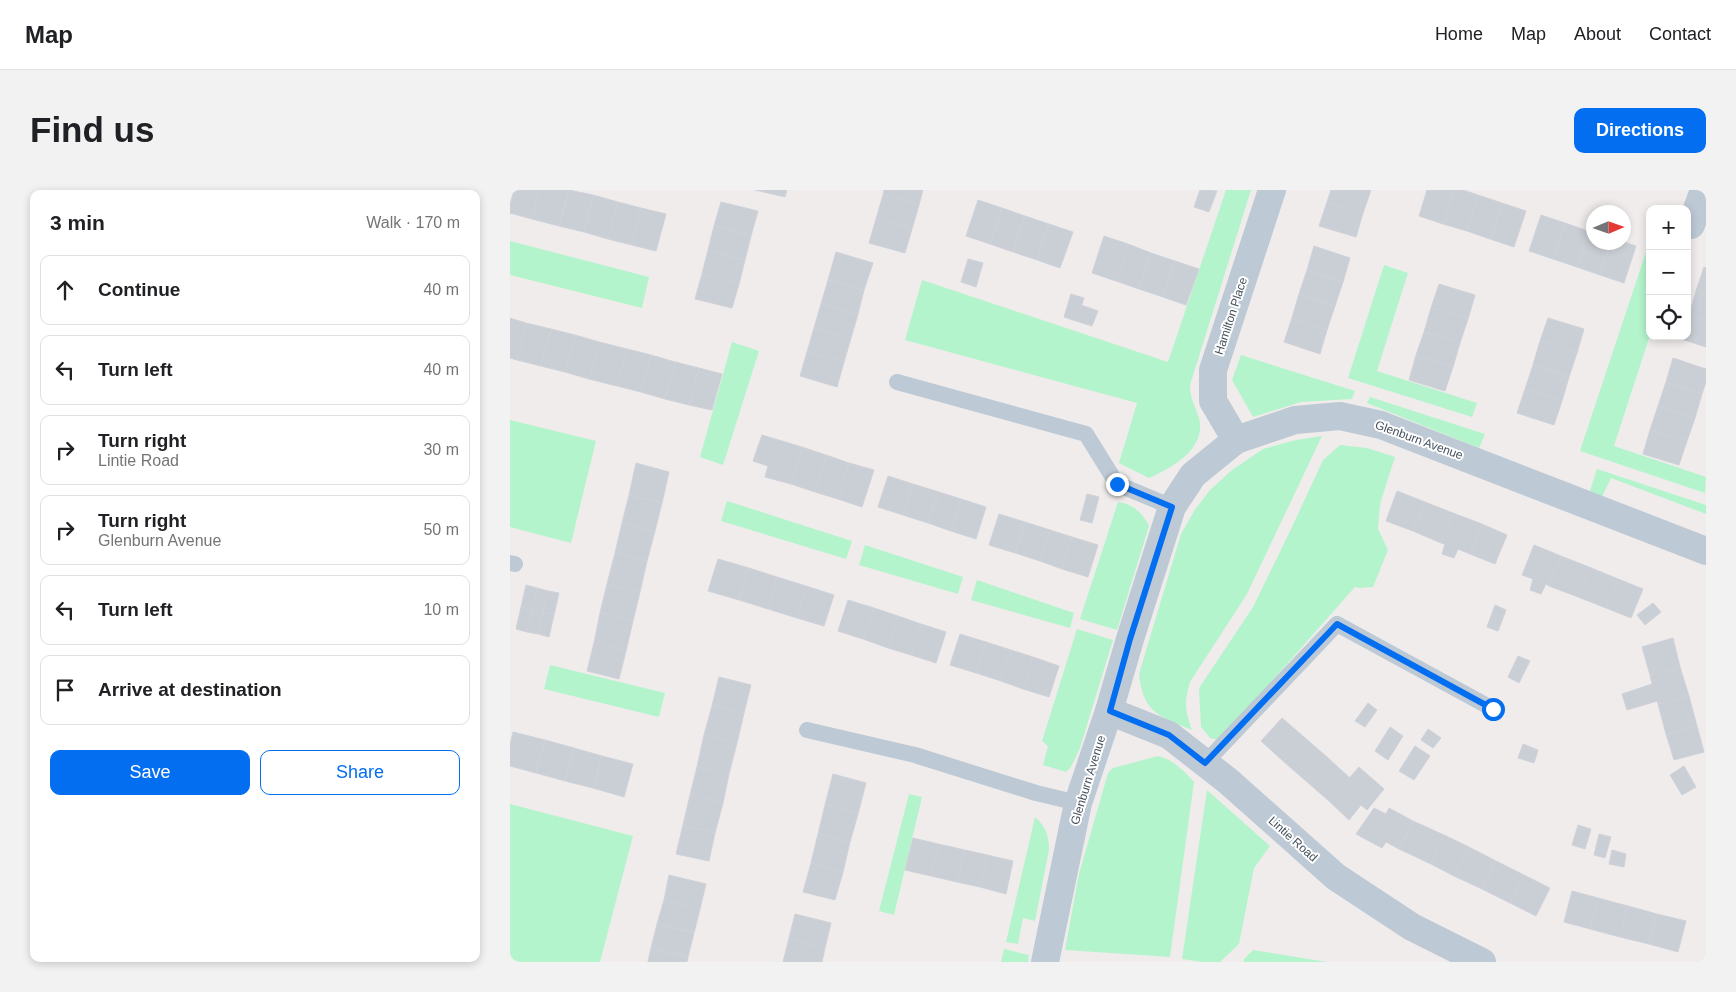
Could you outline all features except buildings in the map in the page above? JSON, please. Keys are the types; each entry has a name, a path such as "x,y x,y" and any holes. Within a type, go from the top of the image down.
{"street":[{"name":"Hamilton Place","path":"1236,440 1213,401 1213,370 1272,190"},
{"path":"1691,224 1704,190"},
{"name":"Glenburn Avenue","path":"1045,962 1078,803 1110,711 1130,639 1172,507 1193,475 1236,440 1295,420 1340,416 1381,425 1706,551"},
{"name":"Lintie Road","path":"1110,711 1169,735 1205,763 1336,877 1412,927 1482,962"}],"lane":[{"path":"897,382 1086,434 1117,484 1172,507"},
{"path":"1205,763 1337,624 1493,709"},
{"path":"807,730 915,755 1036,793 1078,803"}],"green space":[{"path":"1226,190 1251,190 1190,385 1199,418 1200,429 1198,439 1186,456 1158,474 1149,478 1119,463 1137,403 905,340 922,280 1168,362"},
{"path":"510,241 649,277 642,308 510,275"},
{"path":"1646,252 1646,340 1648,340 1614,446 1706,477 1705,493 1580,451"},
{"path":"1384,265 1408,273 1377,371 1477,403 1472,417 1348,378"},
{"path":"732,342 759,351 723,465 700,457"},
{"path":"1241,355 1355,391 1352,399 1301,402 1253,417 1232,380"},
{"path":"1370,397 1485,434 1479,448 1367,403"},
{"path":"510,420 596,441 571,543 510,527"},
{"path":"1322,436 1247,594 1190,682 1186,706 1192,730 1170,721 1149,705 1144,697 1139,674 1181,534 1194,511 1210,490 1232,470 1263,449 1296,440"},
{"path":"1340,445 1367,448 1395,457 1380,504 1378,529 1388,550 1373,587 1355,587 1220,740 1210,738 1201,727 1199,688 1253,607 1323,460"},
{"path":"1597,469 1706,505 1706,514 1611,478 1602,497 1590,491"},
{"path":"727,501 852,541 846,559 721,521"},
{"path":"1118,502 1136,510 1149,526 1117,630 1080,619"},
{"path":"865,545 963,577 958,594 859,565"},
{"path":"977,580 1074,613 1070,628 971,600"},
{"path":"1077,629 1113,640 1080,748 1071,767 1066,772 1043,765 1048,746 1042,741"},
{"path":"550,665 665,693 659,717 544,689"},
{"path":"1158,756 1174,763 1194,782 1170,957 1065,950 1079,874 1108,773 1113,768"},
{"path":"1207,790 1270,846 1254,868 1239,944 1220,962 1182,959"},
{"path":"909,794 922,797 894,915 879,911"},
{"path":"510,804 633,836 600,962 510,962"},
{"path":"1035,817 1042,824 1046,832 1049,850 1035,921 1023,918 1018,944 1006,942"},
{"path":"1004,949 1029,955 1028,962 1001,962"},
{"path":"1253,950 1327,962 1244,962 1244,959"}],"route":[{"path":"1117,484 1172,507 1130,639 1110,711 1169,735 1205,763 1337,624 1493,709"}]}
